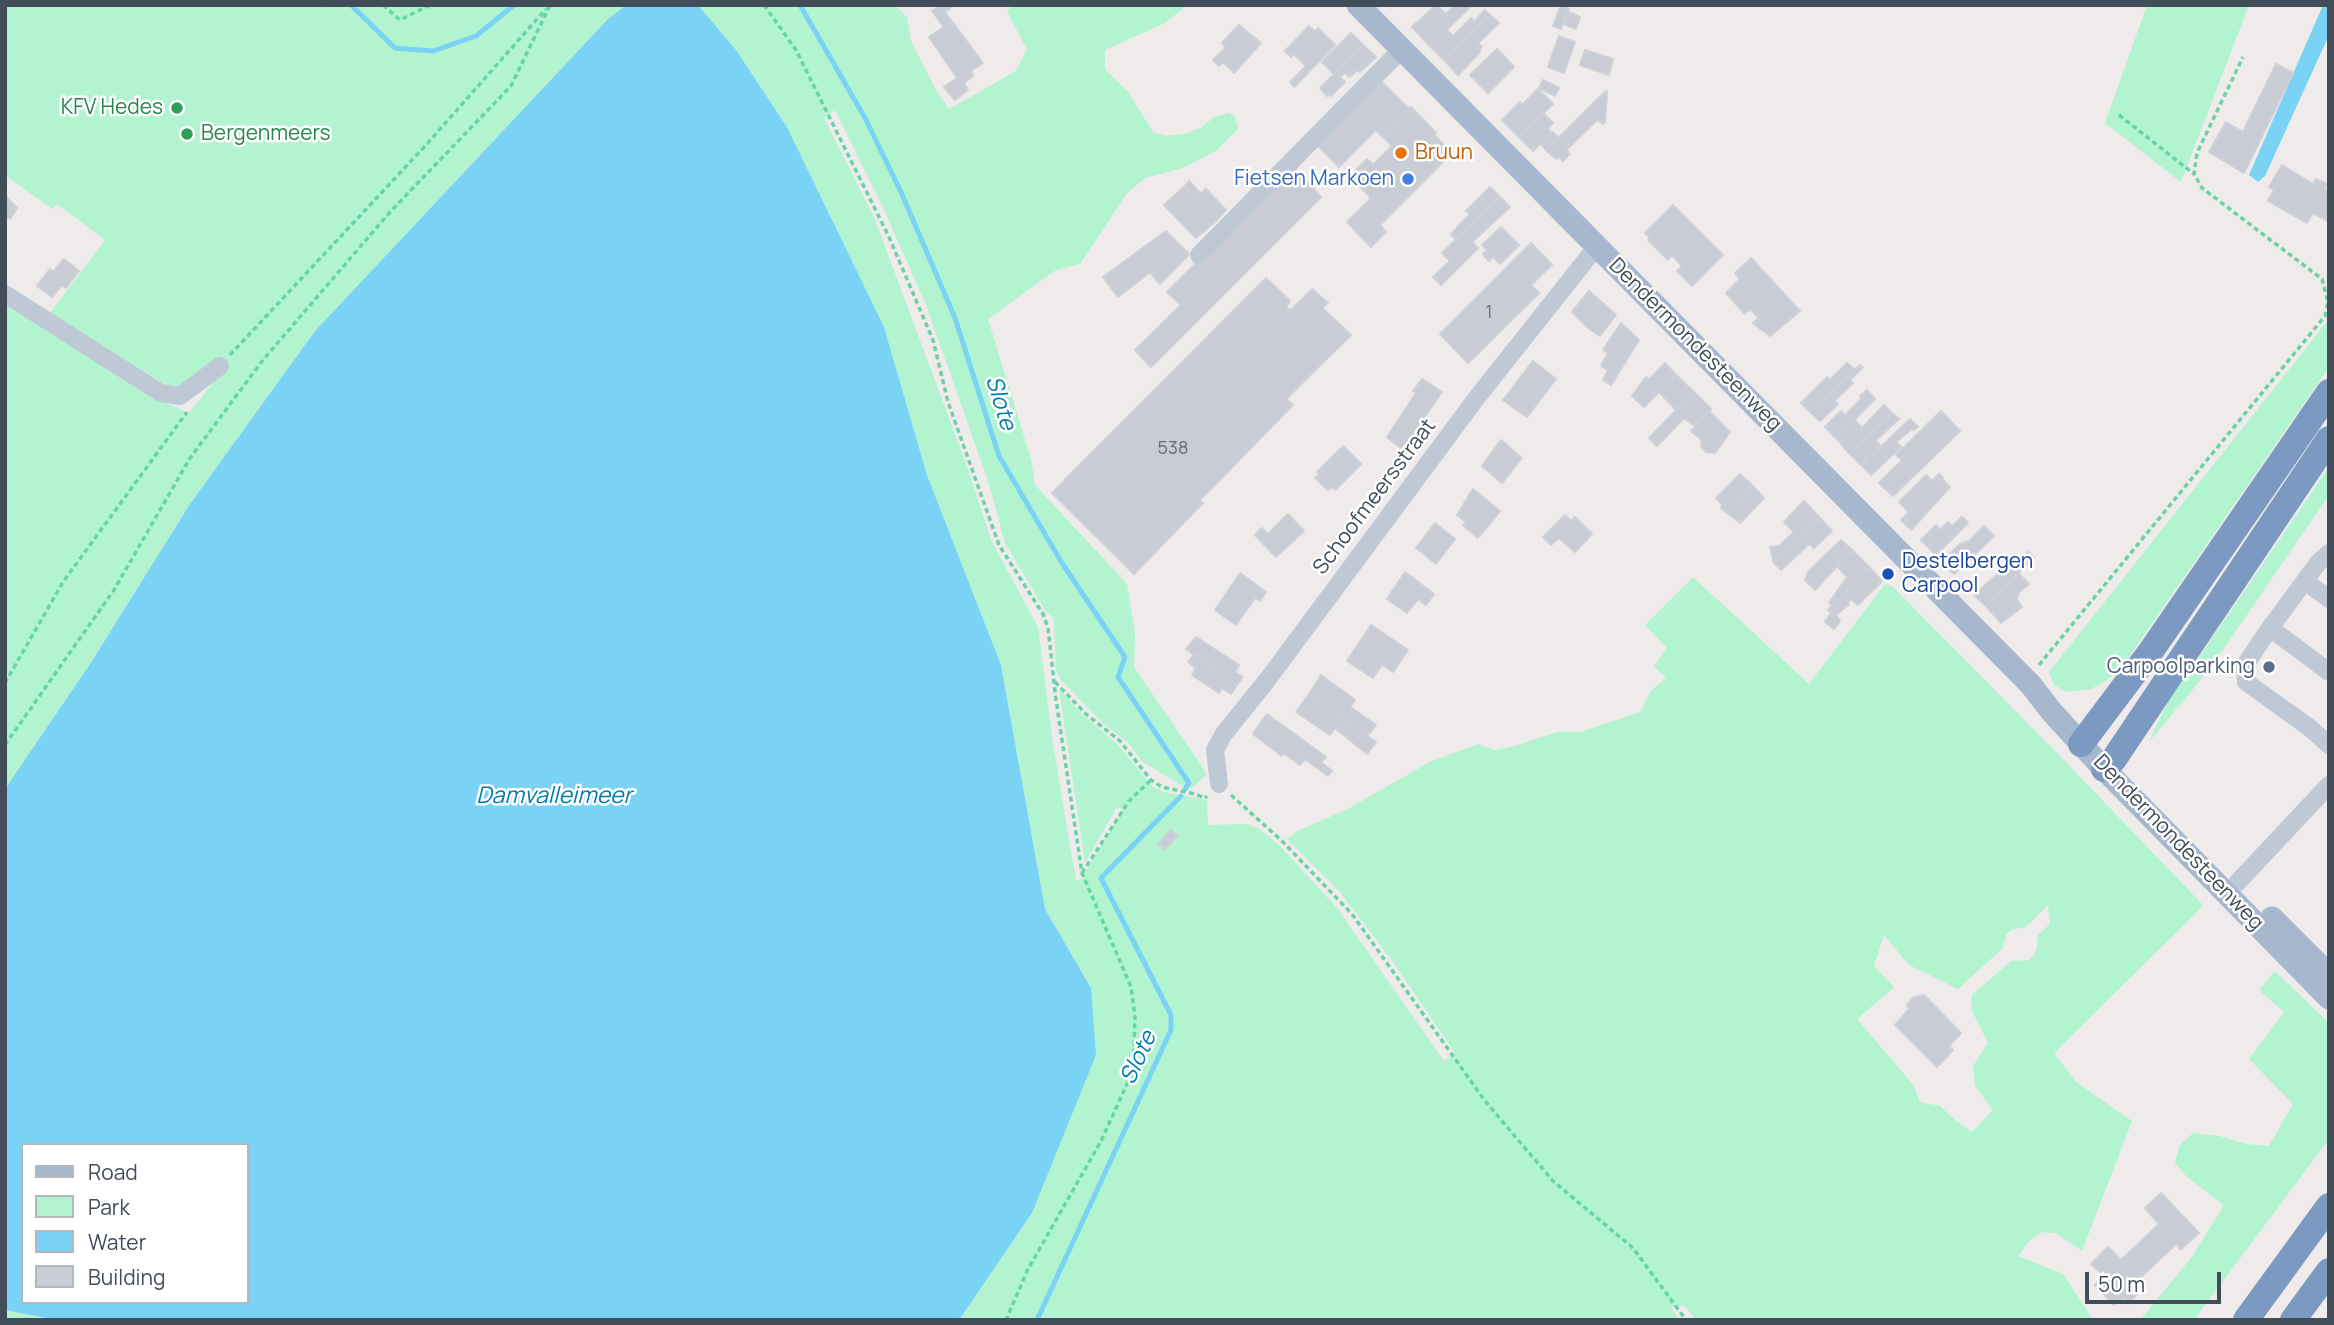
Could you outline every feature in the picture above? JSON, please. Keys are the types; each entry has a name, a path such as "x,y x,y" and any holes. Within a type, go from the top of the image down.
{"highway":[{"path":"2085,738 2151,651 2329,392"},
{"path":"2109,764 2329,439"},
{"path":"2246,1320 2329,1206"},
{"path":"2293,1320 2329,1271"}],"main road":[{"name":"Dendermondesteenweg","path":"1358,5 2029,682 2058,702 2085,738 2329,998"},
{"name":"Dendermondesteenweg","path":"2109,764 2237,883 2329,975"}],"street":[{"path":"1199,255 1402,49"},
{"name":"Schoofmeersstraat","path":"1219,784 1215,750 1223,735 1269,679 1475,400 1597,246"},
{"path":"5,294 161,393 180,396 220,366"},
{"path":"2329,553 2305,581 2245,665 2246,682 2329,745"},
{"path":"2305,581 2329,599"},
{"path":"2270,628 2329,671"},
{"path":"2237,883 2329,786"}],"path":[{"path":"383,5 400,20 430,5"},
{"path":"220,366 426,145 550,5"},
{"path":"5,745 114,590 190,458 263,360 390,212 511,86 550,5"},
{"path":"764,5 796,50 888,237 933,340 948,402 999,545 1048,628 1082,873 1131,987 1135,1017 1133,1071 1101,1141 1027,1271 1006,1320"},
{"path":"2194,174 2197,153 2243,57"},
{"path":"2029,682 2325,316 2328,302 2328,291 2322,279 2202,188 2194,174 2119,115"},
{"path":"5,683 64,582 189,409"},
{"path":"1055,681 1086,714 1120,741 1151,780 1162,787 1195,793 1205,798 1219,784 1282,841 1352,914 1485,1101 1553,1181 1633,1248 1686,1320"},
{"path":"1082,873 1129,801 1151,780"}],"green space":[{"path":"5,5 626,5 608,19 315,331 190,504 92,661 5,789 5,305 158,399 189,413 227,365 225,358 175,388 50,313 105,240 57,204 52,209 5,175"},
{"path":"698,5 895,5 907,17 911,41 937,92 949,109 1016,71 1027,49 1007,12 1012,5 1188,5 1163,24 1105,50 1105,69 1128,92 1153,132 1165,136 1184,134 1201,128 1214,117 1229,113 1235,116 1238,129 1217,150 1183,168 1145,178 1127,193 1080,264 1056,270 988,319 1031,459 1035,485 1127,584 1135,633 1134,667 1207,774 1192,788 1181,785 1143,762 1129,744 1102,722 1061,680 1056,670 1054,618 1046,612 1005,543 988,481 926,305 882,205 835,110 824,118 874,217 968,469 991,540 1038,627 1053,743 1076,881 1084,878 1123,809 1117,807 1085,863 1059,689 1082,714 1118,745 1153,787 1164,792 1207,800 1208,825 1246,824 1258,828 1280,846 1337,908 1444,1061 1455,1053 1393,962 1340,892 1287,839 1299,830 1346,810 1430,762 1478,744 1495,750 1557,732 1581,732 1640,712 1650,692 1666,678 1654,666 1667,648 1645,625 1693,577 1809,684 1885,584 1893,587 2202,904 2200,909 2054,1053 2076,1082 2132,1121 2082,1251 2056,1233 2042,1232 2030,1240 2018,1256 2063,1274 2093,1320 1696,1320 1685,1306 1671,1307 1679,1320 959,1320 1032,1213 1091,988 1045,909 1001,665 927,475 884,327 787,127 736,50","holes":["2048,905 2050,924 2038,935 2037,948 2029,960 2011,961 1972,995 1971,1009 1988,1043 1973,1066 1975,1086 1993,1110 1972,1132 1940,1106 1920,1102 1914,1086 1857,1019 1894,987 1874,966 1884,935 1909,965 1958,989 2003,948 2006,935 2011,930 2026,927"]},
{"path":"2147,5 2249,5 2181,182 2105,123"},
{"path":"2329,319 2329,367 2131,654 2116,672 2091,689 2067,692 2054,685 2049,672"},
{"path":"2329,467 2329,495 2225,647 2149,742 2175,686 2194,665"},
{"path":"2275,971 2329,1023 2329,1139 2194,1320 2140,1320 2192,1257 2224,1205 2187,1177 2175,1163 2179,1146 2193,1133 2269,1146 2293,1104 2249,1059 2284,1012 2259,990"},
{"path":"5,1310 55,1320 5,1320"}],"water":[{"name":"Damvalleimeer","path":"626,5 698,5 736,50 787,127 884,327 927,475 1001,665 1045,909 1091,988 1096,1055 1032,1213 959,1320 56,1320 5,1310 5,789 92,661 190,504 315,331 608,19"},
{"path":"2323,5 2329,5 2329,35 2265,176 2258,182 2249,175"}],"building":[{"path":"940,5 954,5 945,12 983,63 971,71 973,76 964,83 968,90 955,100 944,87 957,78 929,37 944,27 932,11"},
{"path":"1436,5 1446,14 1455,5 1472,5 1430,46 1412,27"},
{"path":"1561,5 1569,9 1561,29 1553,26"},
{"path":"1485,10 1490,15 1444,60 1430,46 1447,30 1453,36 1471,18 1474,22"},
{"path":"1569,12 1580,17 1576,29 1564,24"},
{"path":"1490,15 1499,23 1478,43 1482,47 1480,52 1458,75 1444,60"},
{"path":"1239,25 1261,43 1234,73 1223,62 1219,66 1213,60 1226,47 1222,43"},
{"path":"1309,26 1315,32 1318,28 1335,45 1294,87 1290,82 1306,66 1294,54 1291,57 1285,51"},
{"path":"1351,33 1363,45 1334,74 1322,62"},
{"path":"1559,36 1575,42 1564,73 1548,67"},
{"path":"1363,45 1376,57 1360,72 1358,70 1349,77 1345,73 1340,77 1345,82 1331,96 1327,96 1320,88"},
{"path":"1497,49 1514,67 1488,93 1470,75"},
{"path":"1585,50 1613,59 1609,75 1580,65"},
{"path":"2276,64 2293,73 2244,173 2209,152 2226,122 2243,132"},
{"path":"1543,80 1559,88 1555,96 1539,88"},
{"path":"1382,82 1409,109 1382,136 1376,130 1339,167 1318,146"},
{"path":"1538,89 1553,104 1519,137 1502,120"},
{"path":"1606,91 1605,122 1603,124 1597,120 1566,150 1570,154 1563,161 1559,157 1556,159 1546,150"},
{"name":"Bruun","path":"1411,107 1436,133 1371,198 1350,176 1367,159 1373,165 1392,146 1382,136"},
{"path":"1544,114 1553,123 1548,129 1551,133 1533,151 1519,137"},
{"path":"1553,132 1558,138 1546,150 1541,144"},
{"name":"Fietsen Markoen","path":"1434,135 1452,153 1380,225 1386,232 1371,247 1347,222"},
{"path":"2282,165 2313,184 2316,179 2327,184 2324,189 2329,192 2329,222 2313,213 2307,223 2268,201 2274,190 2269,187"},
{"path":"1293,167 1321,197 1151,367 1135,350 1181,305 1167,292"},
{"path":"1189,181 1201,194 1206,189 1226,210 1216,221 1185,186"},
{"path":"1185,186 1216,221 1196,238 1164,205"},
{"path":"1490,187 1500,197 1456,240 1451,234 1470,214 1466,211"},
{"path":"6,197 17,208 10,219 5,215"},
{"path":"1500,197 1510,207 1472,242 1478,248 1441,285 1433,277 1450,261 1442,253"},
{"path":"1673,205 1723,255 1692,286 1677,271 1682,266 1672,255 1668,260 1648,240 1650,238 1645,233"},
{"path":"1501,227 1519,245 1500,264 1493,257 1489,261 1483,254 1487,250 1482,245"},
{"path":"1166,231 1189,254 1160,284 1150,272 1118,297 1103,277"},
{"path":"1531,243 1552,265 1531,285 1539,293 1468,363 1440,334"},
{"path":"1751,258 1800,311 1770,336 1753,323 1759,318 1750,309 1745,314 1726,293 1740,279 1735,273"},
{"path":"64,259 79,271 66,288 62,285 52,297 37,286 50,269 53,272"},
{"path":"1266,278 1290,301 1286,307 1291,310 1312,289 1328,303 1322,308 1351,335 1286,399 1293,405 1200,500 1203,503 1134,574 1052,493"},
{"path":"1589,291 1616,315 1600,336 1572,312"},
{"path":"1621,323 1639,340 1611,385 1603,380 1608,370 1601,366 1608,353 1603,350"},
{"path":"1533,361 1556,379 1527,417 1503,400"},
{"path":"1665,363 1676,375 1644,407 1632,396 1646,377 1649,380"},
{"path":"1847,363 1855,370 1810,412 1801,403 1827,377 1830,380"},
{"path":"1860,365 1863,367 1850,380 1853,383 1834,401 1838,404 1820,421 1810,412"},
{"path":"1676,375 1694,392 1676,410 1659,392"},
{"path":"1422,379 1442,392 1402,449 1387,437"},
{"path":"1867,390 1875,399 1836,438 1825,427 1841,411 1845,415"},
{"path":"1694,392 1711,409 1695,426 1684,418 1657,446 1649,438"},
{"path":"1884,405 1892,413 1850,454 1836,438 1854,419 1862,428"},
{"path":"1709,411 1730,432 1715,453 1706,452 1701,446 1702,440 1691,431"},
{"path":"1941,411 1960,431 1893,496 1879,483 1902,460 1896,455"},
{"path":"1892,413 1899,419 1875,441 1880,445 1860,464 1850,454"},
{"path":"1910,419 1918,427 1896,442 1901,447 1871,475 1862,465"},
{"path":"1501,440 1522,458 1502,483 1482,466"},
{"path":"1343,446 1361,464 1335,490 1332,487 1328,490 1315,478 1319,475 1317,472"},
{"path":"1740,474 1753,486 1726,512 1716,498"},
{"path":"1939,474 1943,478 1909,512 1899,502 1926,475 1932,481"},
{"path":"1942,479 1950,487 1911,530 1901,520"},
{"path":"1753,486 1764,498 1740,523 1726,512"},
{"path":"1473,489 1500,511 1478,538 1463,525 1466,522 1457,515"},
{"path":"1804,501 1820,518 1774,563 1770,547 1779,546 1794,532 1784,522"},
{"path":"1288,514 1304,531 1276,557 1255,535 1262,528 1268,534"},
{"path":"1565,515 1571,521 1575,517 1592,534 1575,552 1559,538 1551,545 1543,537"},
{"path":"1962,517 1968,523 1936,555 1921,540 1936,525 1940,530 1948,522 1952,526"},
{"path":"1820,518 1832,531 1814,548 1809,544 1781,570 1774,563"},
{"path":"1435,523 1455,539 1436,564 1416,548"},
{"path":"1984,526 1994,536 1954,574 1941,562"},
{"path":"1841,540 1852,550 1815,590 1805,580 1808,572"},
{"path":"1852,550 1870,568 1853,583 1832,613 1828,610 1832,605 1829,603 1847,577 1837,566"},
{"path":"2028,552 2034,557 1986,606 1974,595 2017,557 2021,560"},
{"path":"1870,568 1882,581 1858,605 1851,599 1848,602 1836,615 1840,621 1834,629 1825,622 1853,583"},
{"path":"1405,572 1434,594 1426,605 1418,599 1407,613 1387,599"},
{"path":"1240,573 1266,592 1260,601 1255,598 1236,625 1215,610"},
{"path":"2018,573 2029,584 2018,593 2017,600 2022,607 2001,623 1986,606"},
{"path":"1371,625 1408,650 1393,672 1382,665 1373,678 1347,661"},
{"path":"1196,637 1239,665 1235,672 1243,677 1237,685 1186,649"},
{"path":"1194,654 1237,685 1231,694 1222,688 1219,693 1192,675 1196,668 1188,662"},
{"path":"1321,675 1355,700 1350,707 1376,725 1367,736 1309,694"},
{"path":"1309,694 1376,742 1367,754 1335,728 1330,735 1296,712"},
{"path":"1267,714 1326,757 1321,762 1332,771 1328,776 1259,725"},
{"path":"1259,725 1305,759 1300,765 1283,753 1282,756 1253,734"},
{"path":"1171,830 1177,836 1165,849 1158,844"},
{"path":"1924,995 1961,1033 1949,1046 1953,1050 1937,1067 1895,1025 1909,1009 1907,1005 1914,997"},
{"path":"2161,1193 2199,1233 2180,1250 2177,1243 2139,1279 2145,1285 2128,1304 2124,1297 2114,1305 2095,1285 2104,1276 2091,1264 2108,1247 2121,1260 2159,1224 2145,1208"}],"waterway":[{"name":"Slote","path":"351,5 395,48 433,51 476,36 514,5"},
{"name":"Slote","path":"800,5 865,118 901,192 955,318 999,456 1062,563 1125,657 1118,677 1189,783 1185,789"},
{"name":"Slote","path":"1037,1320 1171,1030 1171,1015 1101,878 1181,796"}],"place":[{"name":"KFV Hedes","path":"177,108"},
{"name":"Bergenmeers","path":"187,134"},
{"name":"Bruun","path":"1401,153"},
{"name":"Fietsen Markoen","path":"1408,179"},
{"name":"Destelbergen Carpool","path":"1888,574"},
{"name":"Carpoolparking","path":"2269,667"}]}
